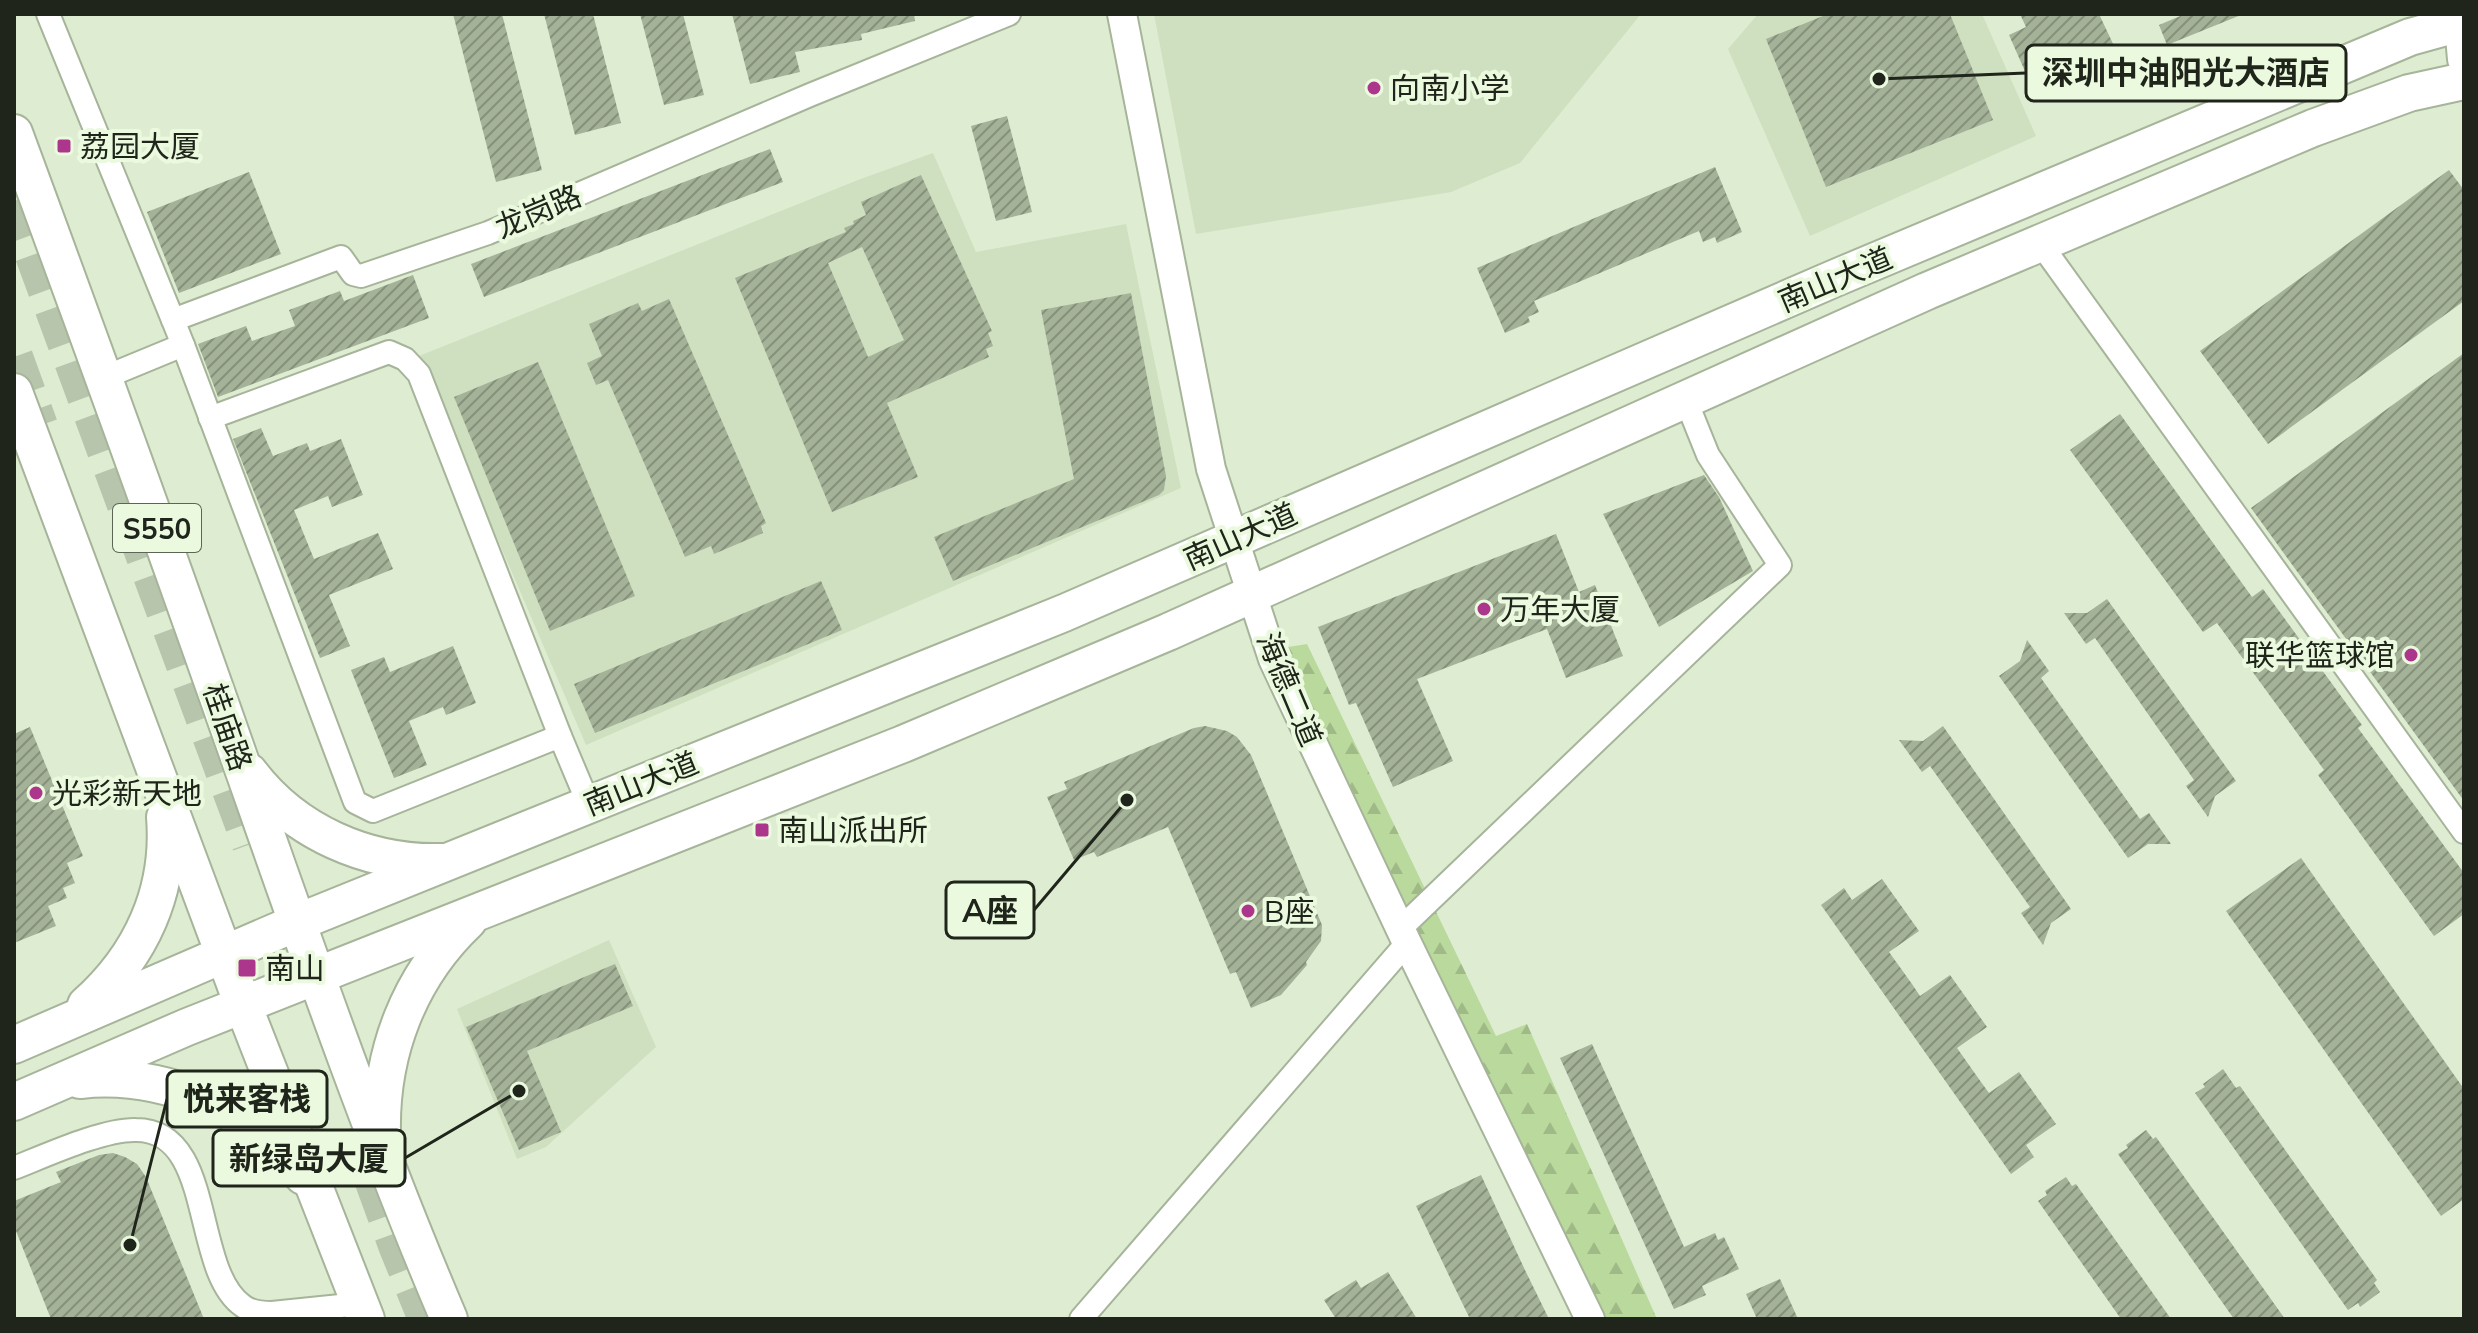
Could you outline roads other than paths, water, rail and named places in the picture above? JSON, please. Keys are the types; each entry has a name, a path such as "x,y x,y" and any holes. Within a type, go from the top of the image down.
{"main road":[{"path":"2290,87 2363,41 2398,14"},
{"name":"南山大道","path":"26,1040 296,923 1064,613 1847,273 2410,37 2461,20"},
{"path":"2461,20 2464,59"},
{"name":"南山大道","path":"14,1102 243,1005 903,744 1252,594 1685,398 2313,128 2398,97 2464,81"},
{"name":"桂庙路","path":"14,133 296,923 449,1319"},
{"name":"S550","path":"14,392 243,1005 363,1312"},
{"path":"240,760 281,806 332,840 402,861 451,862"},
{"path":"26,1040 82,1009 102,991 119,973 146,929 155,906 165,856 164,804 158,780"},
{"path":"385,1159 382,1132 385,1077 399,1023 410,998 440,951 478,912"},
{"path":"59,1083 103,1079 147,1083 204,1100 243,1121 278,1148 317,1193"}],"street":[{"path":"48,14 183,345 355,802 373,811 560,736"},
{"name":"龙岗路","path":"173,320 341,257 353,274 361,276 488,233 810,95 1009,14"},
{"name":"海德二道","path":"1122,14 1211,469 1273,659 1403,936 1590,1319"},
{"path":"2040,243 2464,832"},
{"path":"103,378 183,345"},
{"path":"210,418 389,352 405,359 419,374 589,805"},
{"path":"1081,1319 1403,936 1780,565 1708,455 1685,398"},
{"path":"14,1168 114,1132 152,1132 166,1138 187,1167 224,1283 244,1307 272,1313 363,1312"}],"tunnel":[{"path":"14,201 251,844"},
{"path":"14,357 39,426"},
{"path":"354,1127 427,1319"}],"place":[{"name":"深圳中油阳光大酒店","path":"1879,79"},
{"name":"向南小学","path":"1374,88"},
{"name":"荔园大厦","path":"64,146"},
{"name":"万年大厦","path":"1484,609"},
{"name":"联华篮球馆","path":"2411,655"},
{"name":"光彩新天地","path":"36,793"},
{"name":"A座","path":"1127,800"},
{"name":"南山派出所","path":"762,830"},
{"name":"B座","path":"1248,911"},
{"name":"南山","path":"247,968"},
{"name":"新绿岛大厦","path":"519,1091"},
{"name":"悦来客栈","path":"130,1245"}]}
